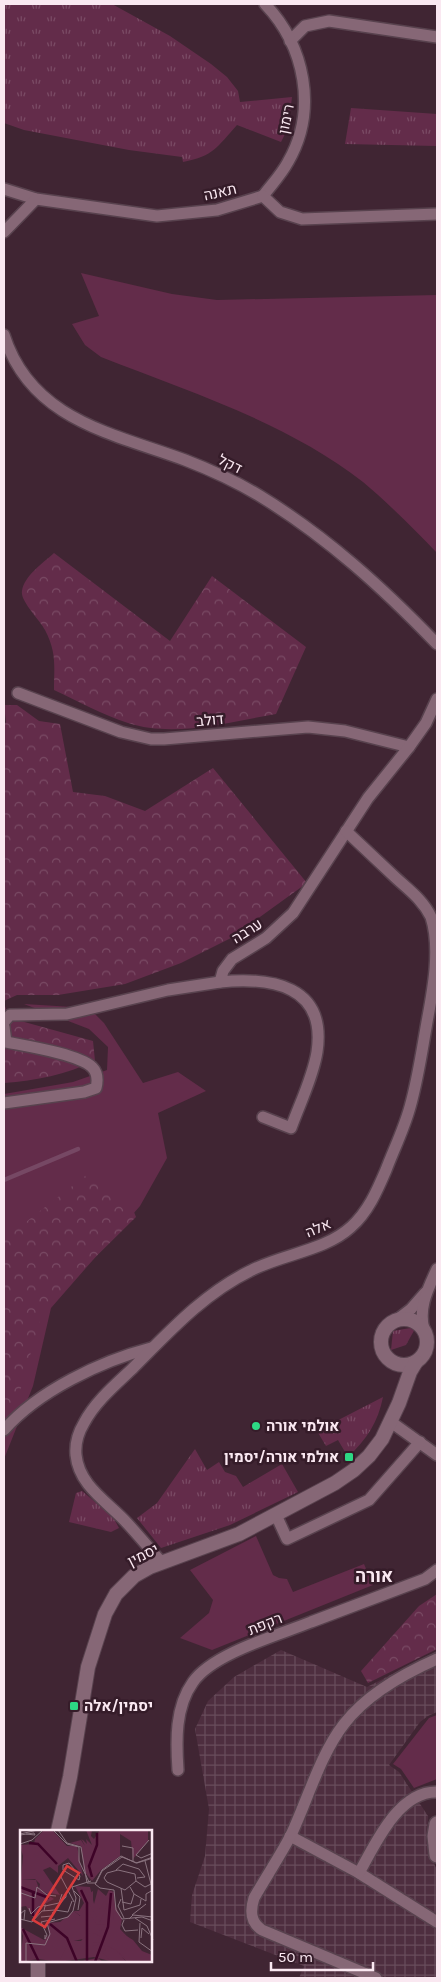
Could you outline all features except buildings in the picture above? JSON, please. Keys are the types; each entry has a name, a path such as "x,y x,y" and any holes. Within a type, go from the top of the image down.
{"main road":[{"path":"437,1824 435,1845 437,1855"}],"street":[{"path":"265,4 283,26 290,41 305,26 329,21 437,37"},
{"name":"רימון","path":"263,196 279,177 289,161 303,122 305,107 303,76 290,41"},
{"name":"תאנה","path":"4,189 36,199 157,216 217,210 263,196"},
{"path":"263,196 280,212 302,219 437,214"},
{"path":"4,232 36,199"},
{"name":"דקל","path":"4,335 15,362 24,376 35,389 62,411 95,429 211,471 280,508 320,536 357,566 437,644"},
{"name":"דולב","path":"18,693 121,732 152,739 308,727 345,731 409,747"},
{"name":"ערבה","path":"220,982 222,971 232,959 270,935 293,913 368,798 432,722 437,699"},
{"name":"אלה","path":"162,1562 88,1484 82,1475 76,1455 79,1433 92,1410 205,1299 239,1276 276,1259 328,1242 349,1229 365,1211 374,1196 404,1126 415,1088 433,986 436,954 435,930 427,911 416,896 346,832"},
{"path":"4,1022 10,1015 66,1014 180,987 248,980 266,981 282,985 294,990 304,998 315,1018 317,1052 291,1128 263,1118"},
{"path":"4,1027 6,1042 82,1060 93,1068 98,1078 96,1088 84,1092 4,1103"},
{"path":"418,1361 427,1347 422,1315 426,1292 437,1269"},
{"path":"426,1292 411,1309 398,1320 388,1325 381,1337 382,1351 392,1362 406,1366 437,1354"},
{"path":"398,1320 413,1320 437,1346"},
{"path":"4,1430 30,1405 55,1388 109,1363 154,1347"},
{"name":"יסמין","path":"58,1830 71,1772 86,1677 105,1614 112,1600 128,1582 142,1572 162,1562 225,1540 335,1483 354,1470 376,1448 390,1422 410,1372 418,1361"},
{"name":"יסמין","path":"390,1422 398,1388 392,1362"},
{"path":"390,1422 437,1455"},
{"path":"276,1515 287,1538 369,1500 420,1442"},
{"name":"רקפת","path":"178,1770 177,1736 180,1715 192,1683 203,1670 256,1643 425,1579 437,1570"},
{"path":"376,1978 266,1933 258,1928 251,1911 254,1898 290,1836 333,1741 345,1723 362,1705 383,1689 406,1674 437,1659"},
{"path":"359,1873 384,1828 397,1814 420,1795 437,1792"},
{"path":"290,1836 359,1873 437,1922"},
{"path":"38,1962 38,1978"}],"shaded area":[{"path":"281,1650 367,1687 437,1651 437,1712 420,1722 389,1765 399,1772 428,1816 427,1836 430,1855 437,1870 437,1978 299,1978 304,1966 190,1922 192,1895 205,1856 209,1809 195,1729 208,1701 234,1677"}],"green space":[{"path":"4,4 112,4 170,36 211,64 227,77 238,91 240,102 292,97 288,128 281,142 237,125 214,150 202,157 183,162 182,157 129,150 24,130 4,123"},
{"path":"351,108 437,114 437,146 345,144"},
{"path":"81,273 172,294 217,300 437,295 437,553 401,516 363,482 302,442 237,410 101,357 85,345 72,324 99,316"},
{"path":"54,553 170,641 212,576 306,647 276,714 202,727 164,729 128,723 54,690 54,660 49,638 24,600 22,591 23,585 30,575"},
{"path":"4,705 17,705 39,721 60,724 73,792 105,796 145,811 213,768 307,883 231,938 181,963 125,984 58,995 17,995 4,1001 4,725 6,722"},
{"path":"4,1004 10,1018 93,1041 95,1061 51,1076 28,1081 4,1083"},
{"path":"24,1004 89,1008 104,1023 143,1083 178,1072 206,1091 158,1113 167,1158 140,1206 51,1308 33,1386 4,1459 4,1094 73,1082 107,1070 108,1047 89,1029"},
{"path":"89,1173 108,1185 134,1212 136,1217 43,1309 18,1399 4,1420 4,1239"},
{"path":"416,1327 406,1345 391,1350 393,1331"},
{"path":"383,1397 371,1430 348,1457 338,1440 326,1446 317,1431"},
{"path":"195,1449 207,1470 219,1462 225,1472 236,1476 243,1487 282,1464 298,1492 230,1525 161,1548 137,1518 157,1503"},
{"path":"82,1491 113,1517 119,1528 111,1532 69,1522 76,1493"},
{"path":"256,1536 273,1575 287,1579 293,1592 364,1564 373,1585 212,1650 180,1638 209,1613 213,1600 190,1570"},
{"path":"437,1594 437,1649 368,1683 361,1671 419,1606"},
{"path":"437,1715 437,1779 414,1788 401,1769 393,1764 429,1718"}],"waterway":[{"path":"4,1180 78,1149"}],"place":[{"name":"אולמי אורה","path":"256,1426"},
{"name":"אולמי אורה/יסמין","path":"349,1457"},
{"name":"יסמין/אלה","path":"74,1706"}],"district":[{"name":"אורה","path":"374,1576"}]}
